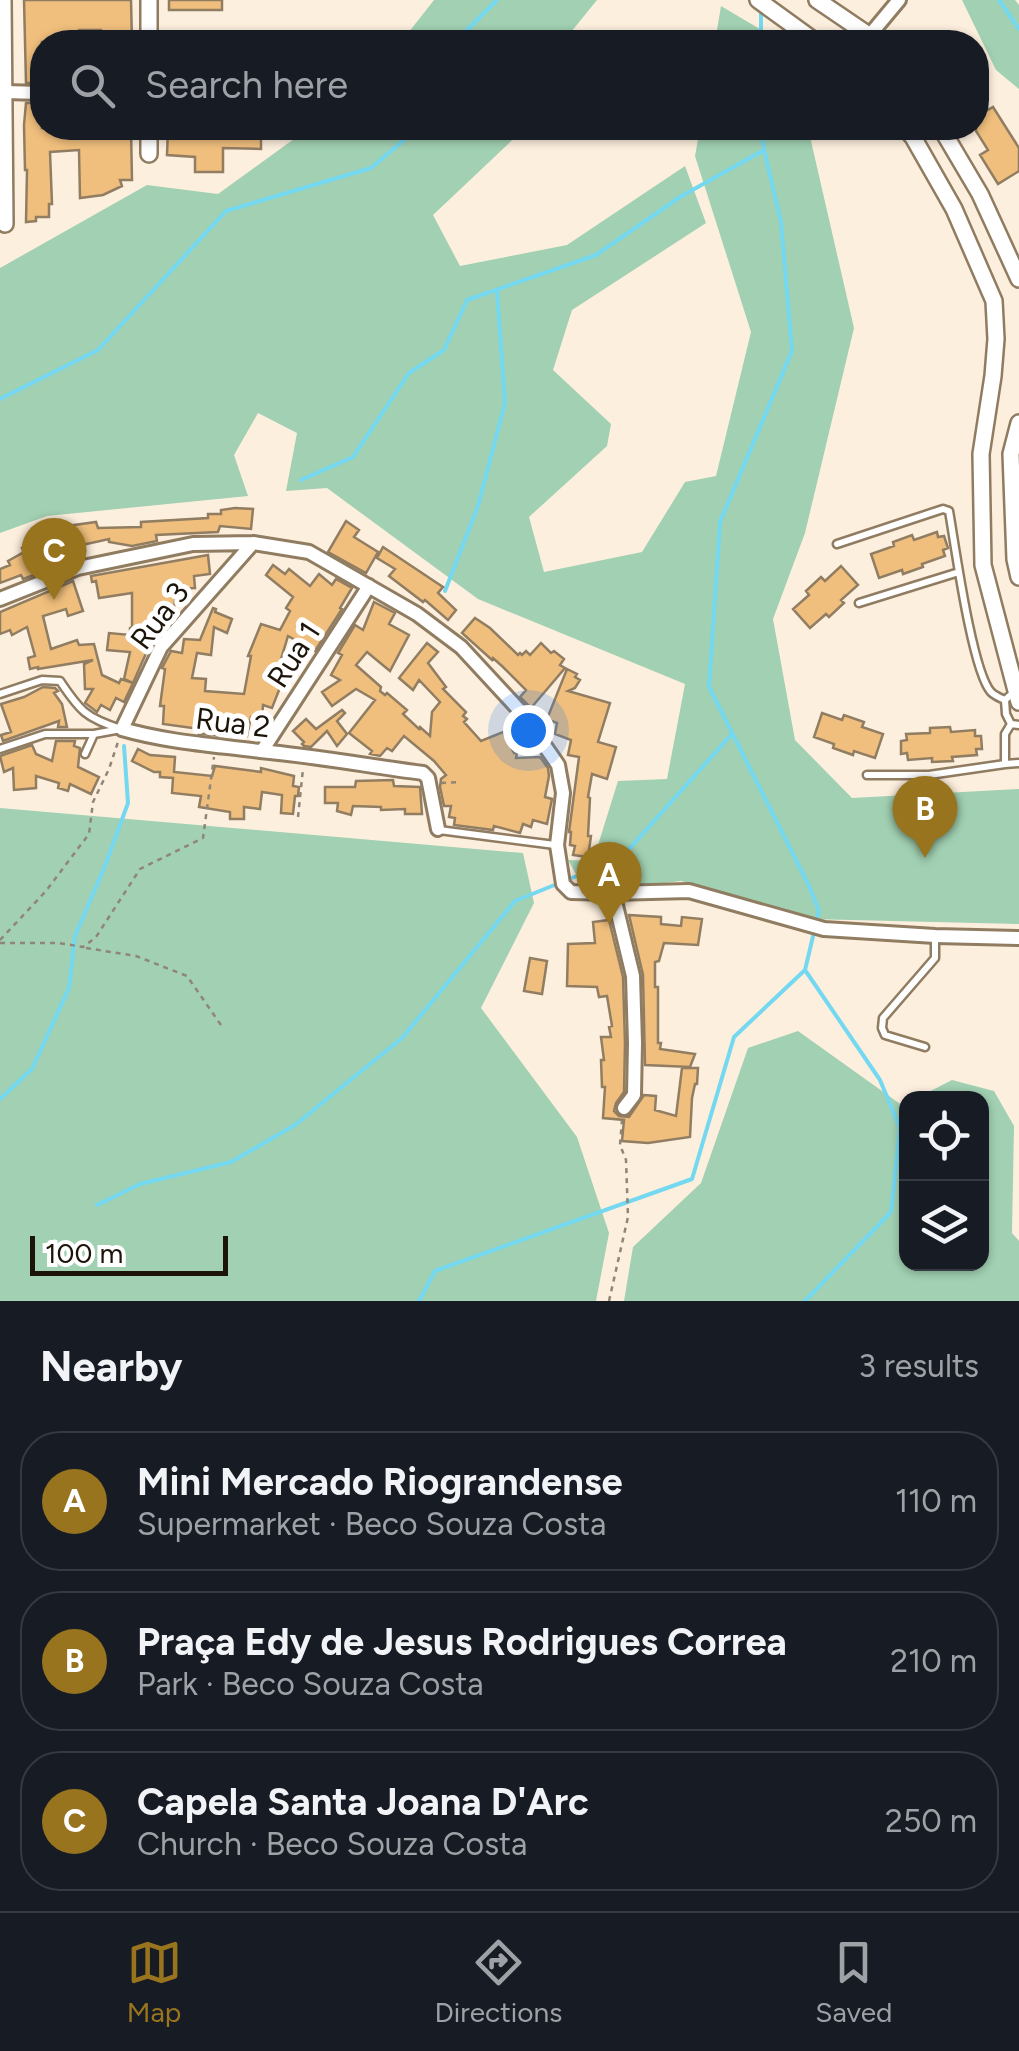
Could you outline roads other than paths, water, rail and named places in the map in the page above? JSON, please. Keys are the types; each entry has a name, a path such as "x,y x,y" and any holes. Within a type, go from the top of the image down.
{"street":[{"path":"3,0 5,224"},
{"path":"149,0 149,30"},
{"path":"758,0 799,30"},
{"path":"817,0 857,30"},
{"path":"877,30 899,0"},
{"path":"4,92 30,92"},
{"path":"149,140 149,154"},
{"path":"915,140 954,209 994,301 993,376 981,454 982,566 1013,698"},
{"path":"948,140 980,194 1018,273"},
{"path":"954,209 980,194"},
{"path":"1019,424 1011,454 1014,560 1019,577"},
{"path":"981,454 1011,454"},
{"path":"0,600 78,568 193,544 252,543 309,552 417,614 461,647 522,713 558,765 564,793 556,845 563,884 571,892 689,890 824,929 1019,938"},
{"name":"Rua 3","path":"122,729 161,646 252,543"},
{"name":"Rua 1","path":"262,750 368,586"},
{"name":"Rua 2","path":"122,729 215,747 262,750 423,774 429,783 438,828"},
{"path":"612,894 633,976 634,1095 624,1108"}],"lane":[{"path":"837,544 949,511 981,672 990,691 1013,698 1006,714 1015,725 1006,734 1005,764"},
{"path":"859,603 959,572"},
{"name":"Rua 2","path":"0,694 42,680 60,682 78,708 96,721 122,729"},
{"path":"0,749 45,734 94,734 122,729"},
{"path":"85,754 94,734"},
{"path":"867,775 929,775 1019,764"},
{"path":"438,828 556,845"},
{"path":"925,1047 885,1035 882,1028 883,1018 935,958 935,936"}],"waterway":[{"path":"467,30 497,0"},
{"path":"999,0 1019,29"},
{"path":"761,7 761,30"},
{"path":"0,399 98,350 226,211 371,168 404,140"},
{"path":"419,1301 435,1271 692,1179 734,1037 805,970 819,911 709,687 720,522 792,351 781,222 763,140"},
{"path":"301,480 353,457 409,373 444,350 467,300 596,255 680,197 764,150"},
{"path":"445,591 478,506 505,403 497,290"},
{"path":"97,1205 140,1184 231,1162 295,1125 402,1038 515,901 621,858 731,735"},
{"path":"0,1099 32,1069 69,988 75,936 128,803 124,746"},
{"path":"805,970 880,1080 900,1128 891,1212 805,1301"}],"place":[{"name":"Capela Santa Joana D'Arc","path":"54,600"},
{"name":"Praça Edy de Jesus Rodrigues Correa","path":"925,858"},
{"name":"Mini Mercado Riograndense","path":"609,924"}]}
